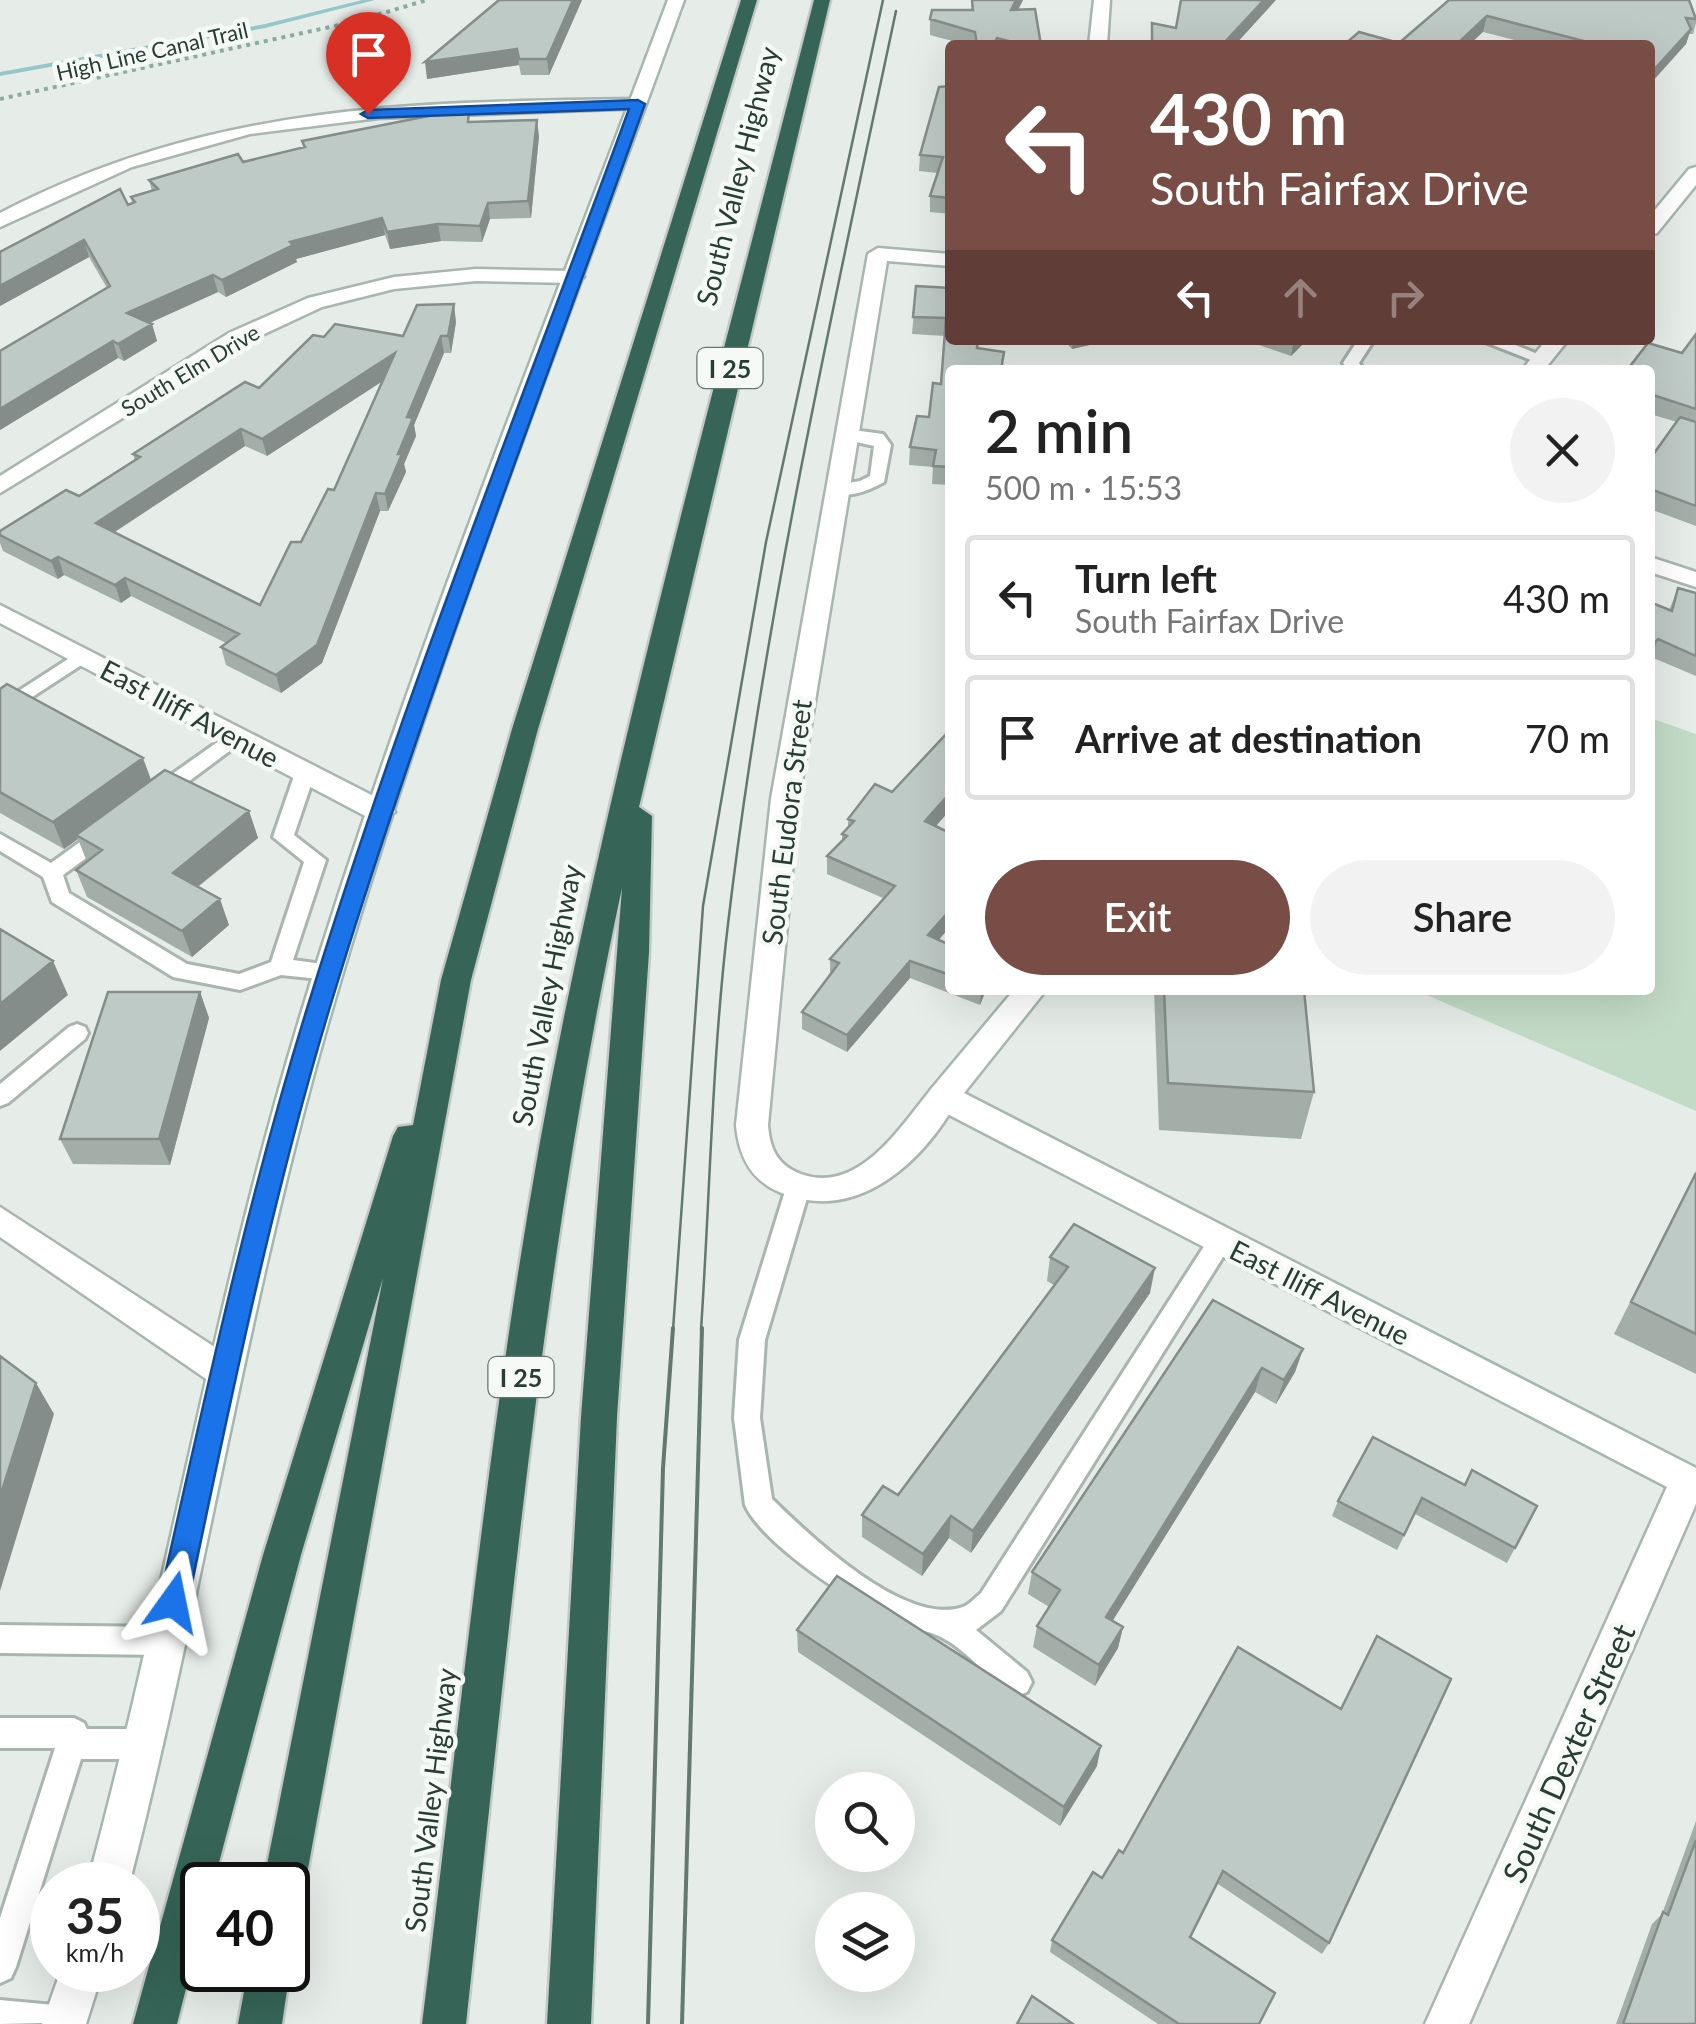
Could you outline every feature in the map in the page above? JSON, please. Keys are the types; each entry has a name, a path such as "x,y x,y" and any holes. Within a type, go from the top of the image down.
{"highway":[{"name":"South Valley Highway","path":"288,1862 456,980 525,729 749,0"},
{"name":"South Valley Highway","path":"444,2024 546,1202 578,1020 640,738 822,0"},
{"path":"569,2024 598,1437 634,952 640,738"},
{"path":"155,2024 282,1555 456,980"},
{"path":"260,2024 265,1992"}],"street":[{"path":"114,1862 224,1372 329,972 381,812 676,0"},
{"path":"1098,40 1102,0"},
{"path":"0,221 124,163 290,122 406,110 638,104"},
{"path":"1655,222 1696,173"},
{"name":"South Eudora Street","path":"798,1188 770,1174 754,1152 752,1125 786,799 878,254 945,260"},
{"name":"South Elm Drive","path":"0,486 238,338 315,302 394,283 476,275 574,277"},
{"path":"1655,566 1696,580"},
{"name":"East Iliff Avenue","path":"0,612 381,812"},
{"path":"798,1188 830,1194 858,1185 894,1156 1027,995"},
{"name":"East Iliff Avenue","path":"943,1097 1692,1484"},
{"path":"0,1220 224,1372"},
{"name":"South Dexter Street","path":"1447,2024 1692,1484"},
{"path":"64,2023 75,1992"}],"lane":[{"path":"1498,345 1537,364"},
{"path":"836,490 865,486 878,478 883,445 877,438 845,434"},
{"path":"0,712 82,656"},
{"path":"52,873 236,736"},
{"path":"280,968 314,860 283,838 305,773"},
{"path":"0,841 52,873 60,897 180,971 240,982 280,968 329,972"},
{"path":"0,1097 77,1033"},
{"path":"798,1188 752,1340 747,1418 759,1505 836,1573 918,1620 966,1620 991,1602 1221,1241"},
{"path":"944,1621 1018,1682"},
{"path":"0,1639 165,1641"},
{"path":"0,1733 74,1734 0,1967"},
{"path":"71,1744 142,1744"},
{"path":"0,2016 64,2023"}],"path":[{"name":"High Line Canal Trail","path":"0,99 353,22 427,0"}],"green space":[{"path":"1655,720 1696,734 1696,1111 1427,995 1655,995"}],"building":[{"path":"499,0 573,0 547,59 519,59 517,49 425,62"},
{"path":"972,0 1016,0 1011,10 1035,9 1040,40 976,40 975,32 930,19 932,10 973,10"},
{"path":"1181,0 1264,0 1227,40 1152,40 1152,23 1176,28"},
{"path":"1449,0 1689,0 1696,19 1686,18 1691,29 1655,69 1655,40 1580,40 1487,16 1461,40 1402,40"},
{"path":"1359,32 1388,40 1350,40"},
{"path":"945,86 945,198 930,196 943,157 920,155 939,87"},
{"path":"469,108 468,122 537,120 528,201 488,203 480,226 438,224 387,232 382,218 290,242 293,245 222,280 213,275 127,313 152,324 118,344 113,341 0,409 0,351 110,286 84,240 0,286 0,252 120,189 128,205 135,202 131,197 158,189 149,180 238,154 243,162 305,147 302,141"},
{"path":"916,286 945,288 945,318 913,317"},
{"path":"454,304 448,336 441,336 407,417 413,418 398,454 402,454 385,494 376,493 317,645 276,675 221,647 239,634 125,578 115,585 58,557 51,561 0,535 0,531 66,490 79,496 140,457 133,454 245,382 259,388 313,335 324,337 335,324 403,336 417,305","holes":["395,353 334,490 328,489 301,542 291,542 260,605 96,523 241,429 262,439"]},
{"path":"945,331 945,345 977,345 1004,352 1002,365 945,365 945,467 933,466 936,450 910,447 917,416 929,417 933,383 941,384"},
{"path":"1696,334 1696,409 1655,396 1655,365 1631,365 1646,345 1682,353"},
{"path":"1680,417 1696,422 1696,506 1655,491 1655,452"},
{"path":"1678,588 1696,593 1696,656 1658,639 1655,642 1655,604 1672,611"},
{"path":"7,684 143,758 53,822 0,792 0,689"},
{"path":"945,735 945,799 925,821 945,831 945,916 928,935 945,943 945,973 910,961 847,1035 802,1012 839,963 830,959 895,886 827,856 847,836 842,834 854,821 848,819 875,784 892,792"},
{"path":"165,770 249,811 173,873 220,899 182,931 76,870 102,850 76,835"},
{"path":"0,929 53,961 0,1004"},
{"path":"108,992 200,992 159,1139 60,1139"},
{"path":"1164,995 1304,995 1314,1092 1168,1083"},
{"path":"1696,1173 1696,1334 1631,1302"},
{"path":"1074,1224 1155,1268 973,1531 951,1516 923,1554 862,1515 883,1486 898,1495 1068,1267 1050,1257"},
{"path":"1213,1300 1303,1349 1284,1380 1262,1368 1106,1617 1123,1627 1099,1665 1037,1626 1060,1590 1032,1572"},
{"path":"0,1356 36,1383 0,1497"},
{"path":"1373,1437 1465,1485 1472,1470 1537,1506 1515,1548 1422,1498 1404,1535 1338,1501"},
{"path":"837,1576 1101,1746 1064,1807 797,1630"},
{"path":"1377,1636 1451,1679 1329,1943 1223,1871 1190,1937 1275,1993 1259,2024 1179,2024 1052,1940 1093,1872 1102,1878 1119,1850 1123,1853 1238,1647 1341,1709"},
{"path":"1696,1840 1696,2024 1623,2024 1663,1912 1668,1915"},
{"path":"1032,1996 1073,2024 1017,2024"}],"waterway":[{"path":"0,74 265,26 371,0"}],"tram line":[{"path":"673,1330 703,906 766,542 883,0"},
{"path":"701,1330 718,1025 760,694 802,466 896,11"},
{"path":"648,2024 663,1468 673,1328"},
{"path":"682,2024 702,1328"}],"route":[{"path":"173,1602 224,1372 310,1032 381,812 638,104 440,108 368,114"}]}
